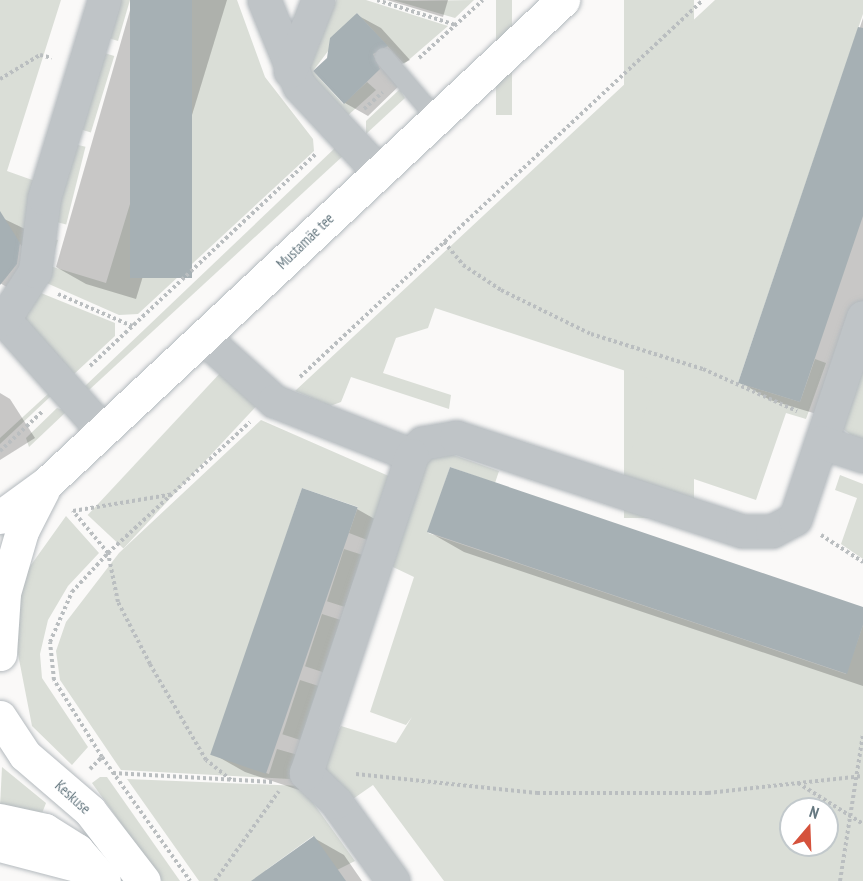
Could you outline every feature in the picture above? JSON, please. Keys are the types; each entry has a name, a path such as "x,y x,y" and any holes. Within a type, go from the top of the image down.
{"main road":[{"name":"Mustamäe tee","path":"0,517 47,483 563,0"},
{"name":"Mustamäe tee","path":"0,654 4,593 22,531 47,483"},
{"name":"Keskuse","path":"0,717 25,755 90,811 144,881"},
{"path":"0,820 45,830 77,850 102,878"},
{"path":"0,845 47,855 102,878"}],"street":[{"path":"102,430 2,317 30,282 44,198 104,0"},
{"path":"264,0 290,71 378,171"},
{"path":"290,71 318,0"},
{"path":"393,881 336,802 306,772 412,455 422,443 456,437 742,531 772,531 795,519 863,317"},
{"path":"203,338 274,401 412,455"},
{"path":"823,435 863,456"}],"lane":[{"path":"384,57 436,118"}],"path":[{"path":"377,0 456,25"},
{"path":"190,881 102,757 54,680 50,642 72,592 108,553 703,0"},
{"path":"0,80 40,55 84,66"},
{"path":"0,451 324,146"},
{"path":"444,242 463,264 501,290 591,334 703,369 823,435"},
{"path":"30,282 132,326"},
{"path":"172,494 73,511 108,553 118,602 184,726 206,760 231,780"},
{"path":"795,519 863,562"},
{"path":"840,881 863,734"},
{"path":"84,776 102,757"},
{"path":"113,773 285,783 216,881"},
{"path":"309,777 372,773 537,793 708,793 863,776"},
{"path":"798,783 863,824"}],"shaded area":[{"path":"0,0 61,0 7,171 35,181 27,254 0,215"},
{"path":"113,0 130,0 118,41 102,36"},
{"path":"192,0 237,0 265,77 313,139 314,151 138,314 119,315 42,281 47,237 58,240 50,266 106,283"},
{"path":"336,0 366,0 448,26 404,64 357,13 313,71 343,104 367,82 376,90 345,118 307,75"},
{"path":"393,0 412,1 474,0 455,18"},
{"path":"496,0 512,0 512,115 496,115"},
{"path":"624,0 694,0 694,518 624,518"},
{"path":"715,0 863,0 863,14 738,383 800,402 815,359 826,363 806,419 786,413 756,500 629,457 656,381 435,308 428,328 396,338 383,373 451,395 449,409 351,377 341,402 330,406 295,391"},
{"path":"98,51 114,56 91,132 75,128"},
{"path":"400,89 405,98 366,134 366,121"},
{"path":"70,143 86,147 66,224 51,221"},
{"path":"336,147 344,155 89,390 84,387"},
{"path":"36,291 115,323 115,336 73,375 27,330 23,313"},
{"path":"863,346 863,445 842,428"},
{"path":"222,371 258,404 123,548 88,515"},
{"path":"49,393 51,396 0,444 0,438"},
{"path":"57,408 67,411 29,447 26,438"},
{"path":"261,420 391,477 370,541 349,533 358,507 302,488 213,755 269,774 277,749 298,755 290,779 121,770 60,680 56,651 66,622 119,553"},
{"path":"445,452 499,471 495,483 450,467 428,533 846,674 863,625 863,881 444,881 373,785 350,801 319,764 341,726 396,743 412,717 406,725 370,712 414,577 393,567 391,560 422,458"},
{"path":"840,475 863,484 863,559 841,544 857,498 835,490"},
{"path":"66,516 99,553 68,586 48,620 40,654 42,678 88,747 72,765 32,726 17,649 18,600 26,572"},
{"path":"344,549 365,556 348,608 327,601"},
{"path":"322,614 344,621 327,673 305,666"},
{"path":"300,680 321,687 303,741 282,734"},
{"path":"2,767 46,803 41,816 0,807"},
{"path":"100,777 107,777 180,881 162,881 92,783"},
{"path":"127,779 301,786 355,861 337,870 313,836 266,870 273,881 199,881"}],"building":[{"path":"130,0 192,0 192,278 130,278"},
{"path":"357,13 388,46 373,54 380,69 344,104 313,71 327,58 330,38"},
{"path":"858,27 863,28 863,216 800,402 738,383"},
{"path":"0,211 20,243 17,264 0,285"},
{"path":"450,467 863,607 863,625 847,674 427,532"},
{"path":"302,488 358,507 266,774 210,755"},
{"path":"314,836 346,881 251,881"}]}
